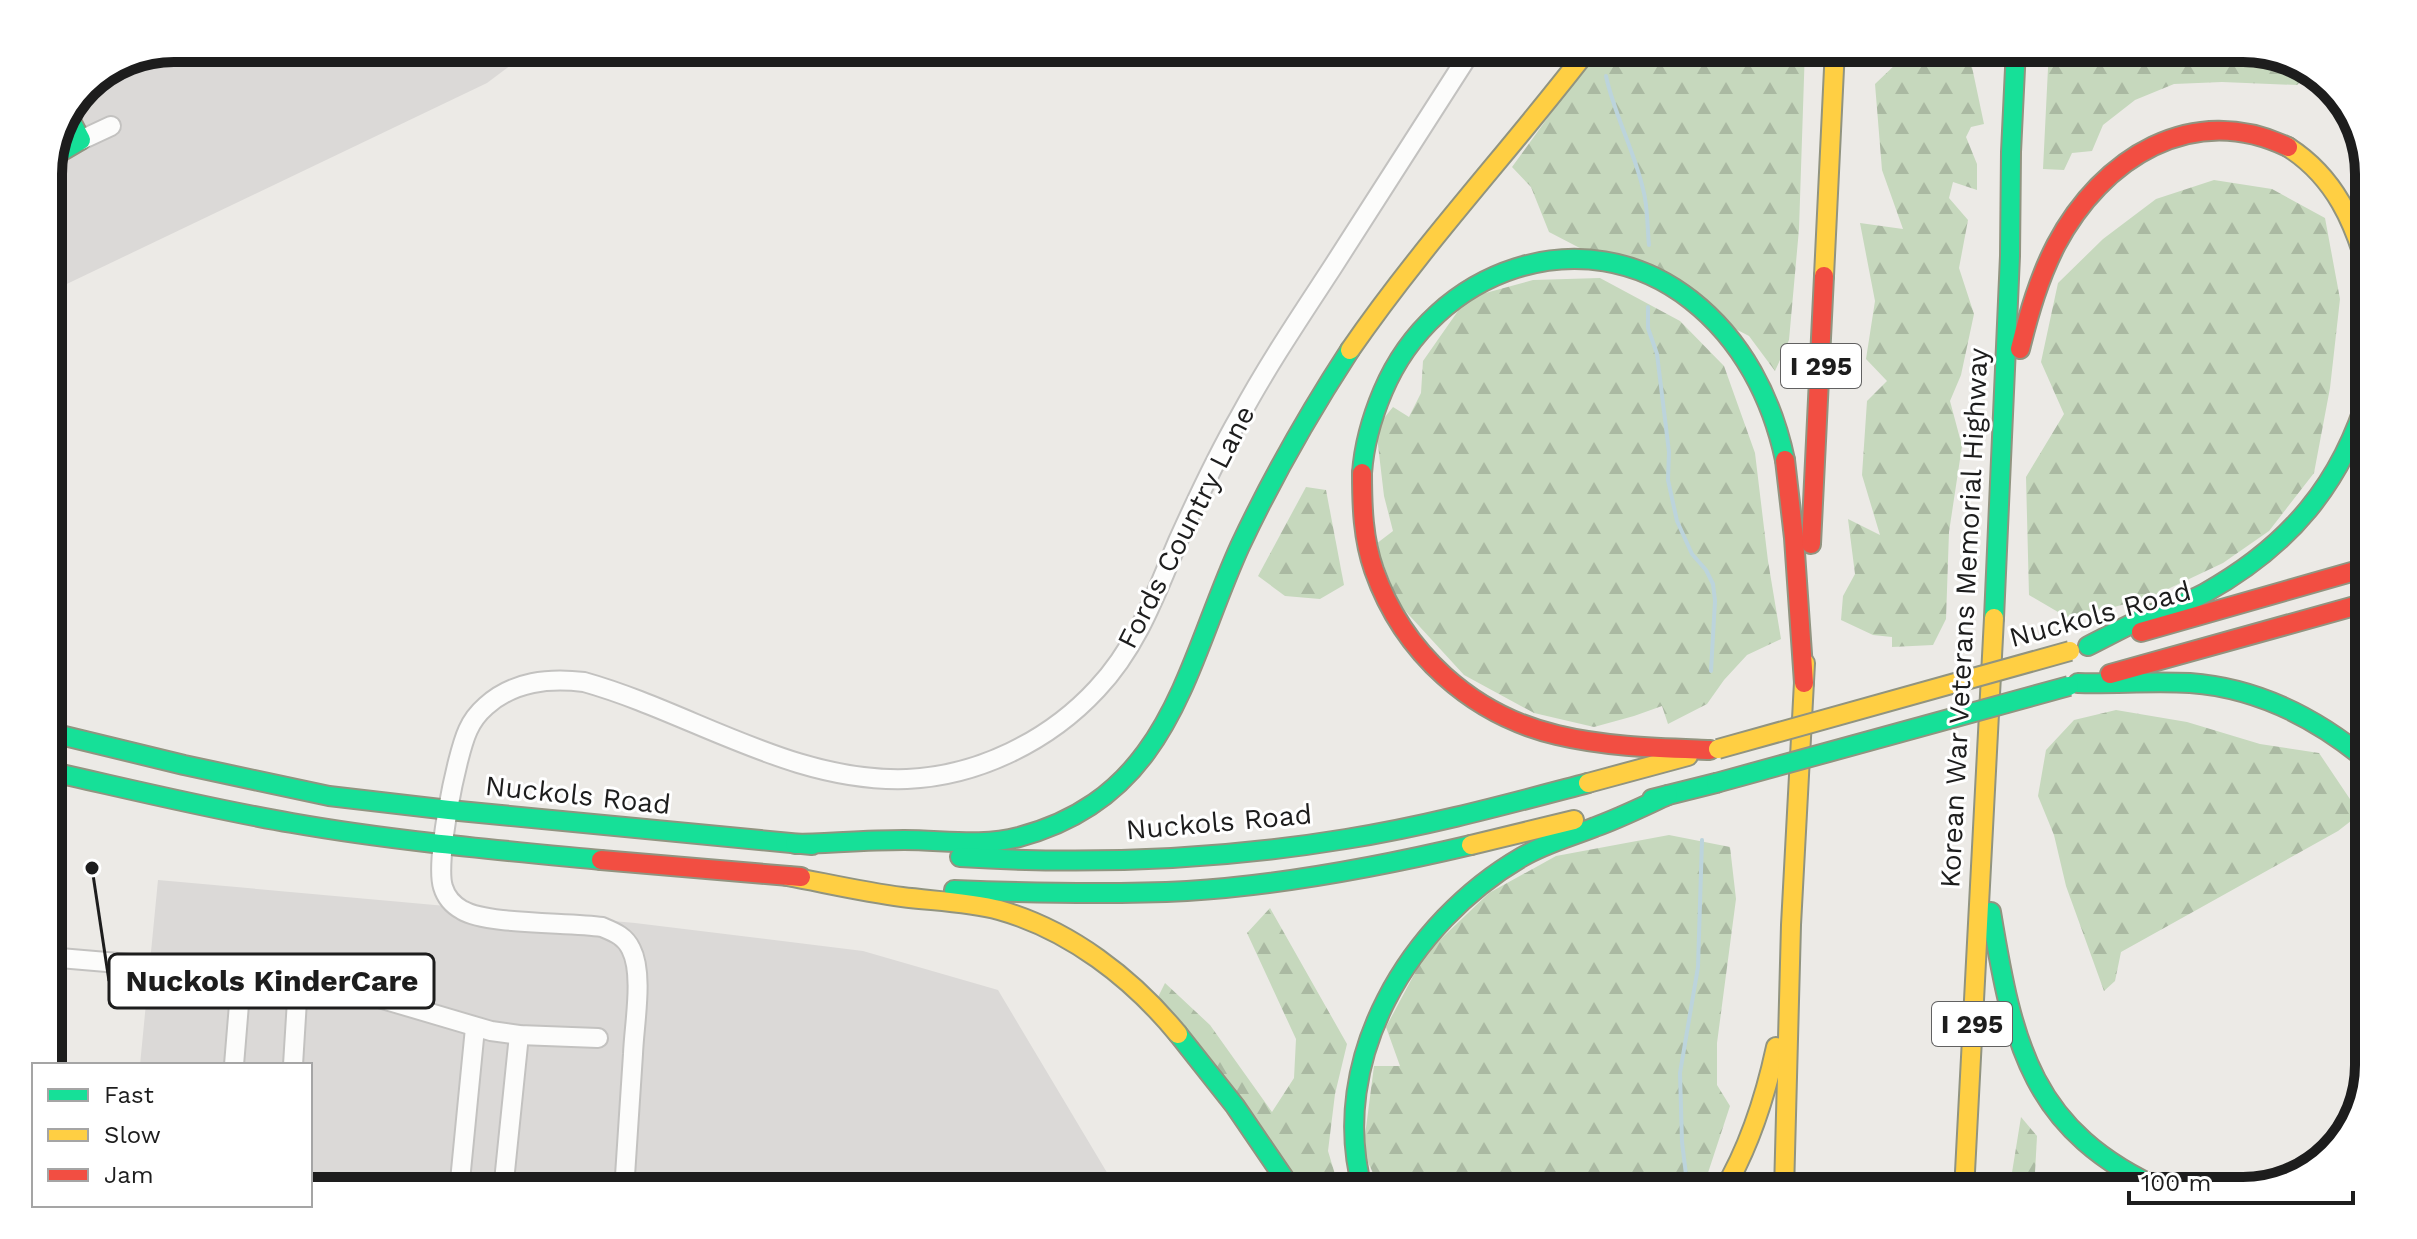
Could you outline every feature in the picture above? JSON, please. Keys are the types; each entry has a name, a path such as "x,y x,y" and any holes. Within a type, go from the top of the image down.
{"main road":[{"path":"795,844 907,840 982,844 1008,840 1072,816 1109,793 1141,763 1173,714 1254,516 1303,423 1332,376 1404,274 1578,62"},
{"name":"I 295","path":"1784,1177 1791,925 1834,62"},
{"name":"Korean War Veterans Memorial Highway","path":"1965,1177 1998,535 2015,62"},
{"path":"65,149 81,140 73,124"},
{"path":"1998,535 2016,370 2030,306 2049,258 2077,212 2112,174 2130,159 2165,140 2200,130 2240,130 2274,140 2314,166 2334,189 2355,227"},
{"path":"1714,750 1591,743 1555,735 1507,718 1462,692 1438,671 1416,648 1389,608 1370,558 1362,523 1361,463 1366,436 1383,388 1407,344 1447,303 1480,282 1511,269 1537,262 1586,260 1634,269 1657,279 1679,291 1718,323 1750,364 1766,394 1787,458 1804,683"},
{"path":"2079,649 2203,594 2239,572 2273,545 2313,506 2337,472 2355,435"},
{"name":"Nuckols Road","path":"62,735 267,784 342,798 449,810 965,858 1108,860 1233,854 1398,829 1498,806 1714,750 2355,571"},
{"path":"62,774 246,815 444,843 949,889 1114,894 1221,888 1381,866 1515,835 1716,783 2355,606"},
{"path":"2074,684 2167,682 2258,696 2319,723 2355,749"},
{"path":"1360,1177 1353,1144 1356,1093 1373,1033 1387,1001 1416,952 1461,902 1499,871 1534,850 1668,795"},
{"path":"1981,857 2005,992 2017,1039 2036,1082 2057,1112 2090,1147 2133,1177"},
{"path":"787,876 890,896 1001,911 1078,944 1136,988 1170,1021 1283,1177"},
{"path":"1731,1177 1742,1157 1776,1049 1791,925"}],"street":[{"name":"Fords Country Lane","path":"625,1177 637,974 631,948 618,934 602,927 482,917 462,910 448,898 444,889 441,877 449,810 461,747 474,719 505,693 537,681 557,679 597,686 815,768 878,779 926,777 958,771 1013,751 1055,727 1096,690 1125,653 1148,611 1202,487 1239,418 1272,361 1464,62"},
{"path":"81,140 111,126"},
{"path":"62,958 130,964 241,980 336,987 475,1028 519,1035 598,1038"},
{"path":"234,1063 241,980"},
{"path":"293,1063 298,984"},
{"path":"460,1177 475,1028"},
{"path":"504,1177 519,1035"}],"shaded area":[{"path":"174,62 515,62 487,83 62,286 62,166 66,145 73,124 85,106 118,77 138,68"},
{"path":"158,880 635,923 863,951 998,990 1110,1177 312,1177 312,1063 140,1063"}],"green space":[{"path":"1588,62 1805,62 1799,229 1789,340 1775,371 1749,336 1549,232 1531,187 1512,167"},
{"path":"1898,62 1975,62 1972,67 1984,124 1971,127 1966,137 1977,164 1977,190 1953,182 1949,198 1968,220 1959,268 1974,314 1961,375 1950,401 1962,446 1949,532 1946,619 1933,645 1892,647 1892,637 1873,635 1841,620 1843,596 1855,574 1848,519 1880,535 1862,475 1867,401 1887,381 1866,359 1875,301 1860,223 1903,229 1882,170 1875,84"},
{"path":"2048,62 2244,62 2272,66 2303,80 2297,85 2174,84 2135,100 2103,125 2092,151 2072,153 2064,170 2043,169"},
{"path":"2214,180 2272,189 2325,218 2340,299 2330,388 2314,473 2269,531 2223,563 2151,597 2070,619 2029,595 2026,477 2064,414 2041,362 2058,283 2103,239 2156,199"},
{"path":"1600,278 1680,321 1724,366 1755,453 1781,639 1747,655 1707,704 1668,724 1662,706 1594,727 1534,713 1464,675 1398,603 1376,544 1393,531 1384,496 1376,428 1393,407 1409,417 1421,393 1423,361 1467,298 1533,280"},
{"path":"1306,487 1326,490 1344,585 1320,599 1285,596 1258,576"},
{"path":"2116,710 2187,722 2260,744 2319,753 2355,807 2355,818 2338,831 2121,952 2115,981 2104,991 2066,886 2054,835 2038,796 2046,750 2074,720"},
{"path":"1669,835 1730,847 1736,899 1717,1043 1717,1085 1730,1106 1707,1177 1375,1177 1363,1151 1374,1066 1400,1066 1386,1027 1425,954 1489,893 1556,856"},
{"path":"1270,908 1347,1044 1335,1094 1328,1151 1336,1177 1293,1177 1158,997 1165,983 1210,1025 1272,1112 1294,1078 1296,1039 1247,933"},
{"path":"2021,1117 2037,1136 2035,1177 2011,1177"}],"waterway":[{"path":"1606,76 1643,189 1649,245"},
{"path":"1648,307 1648,328 1657,354 1669,452 1668,480 1677,521 1692,554 1713,584 1711,671"},
{"path":"1686,1177 1680,1073 1698,967 1702,840"}],"traffic: fast":[{"path":"1994,618 2015,62"},
{"path":"65,149 81,140 73,124"},
{"path":"1362,473 1369,431 1383,391 1406,349 1437,314 1474,287 1516,268 1560,260 1604,261 1649,275 1691,300 1725,333 1752,372 1772,414 1785,460"},
{"path":"795,844 1005,840 1070,818 1110,792 1141,759 1166,722 1252,521 1292,446 1350,350"},
{"path":"2088,646 2148,616 2205,593 2262,555 2308,509 2344,455 2355,431"},
{"path":"2078,683 2190,683 2239,691 2308,719 2355,751"},
{"path":"1716,783 2069,686"},
{"path":"62,735 329,796 812,845"},
{"path":"62,774 231,812 330,829 601,860"},
{"path":"960,857 1057,861 1153,859 1250,852 1407,828 1588,783"},
{"path":"1652,799 1716,783"},
{"path":"1361,1177 1355,1142 1356,1093 1368,1045 1387,999 1413,957 1445,918 1481,885 1522,857 1668,795"},
{"path":"954,890 1100,893 1223,888 1330,874 1471,845"},
{"path":"1991,912 2009,1003 2020,1043 2036,1079 2057,1112 2084,1141 2138,1177"},
{"path":"1178,1034 1235,1106 1283,1177"}],"traffic: slow":[{"path":"1350,350 1407,272 1578,62"},
{"path":"1824,276 1834,62"},
{"path":"2288,147 2319,172 2331,187 2355,232"},
{"path":"1965,1177 1994,618"},
{"path":"1718,749 2070,651"},
{"path":"1784,1177 1791,925 1805,663"},
{"path":"1588,783 1688,756"},
{"path":"1471,845 1574,820"},
{"path":"787,876 887,895 975,905 1025,919 1098,958 1141,994 1178,1034"},
{"path":"1730,1177 1756,1121 1776,1047"}],"traffic: jam":[{"path":"2020,349 2035,296 2056,245 2075,214 2098,187 2124,164 2153,146 2185,135 2218,131 2252,134 2288,147"},
{"path":"1811,544 1824,276"},
{"path":"1785,460 1804,683"},
{"path":"1362,473 1365,534 1370,558 1387,600 1422,653 1469,696 1526,726 1557,735 1652,748 1710,750"},
{"path":"2141,632 2355,571"},
{"path":"2110,674 2355,606"},
{"path":"601,860 801,877"}],"place":[{"name":"Nuckols KinderCare","path":"92,868"}]}
